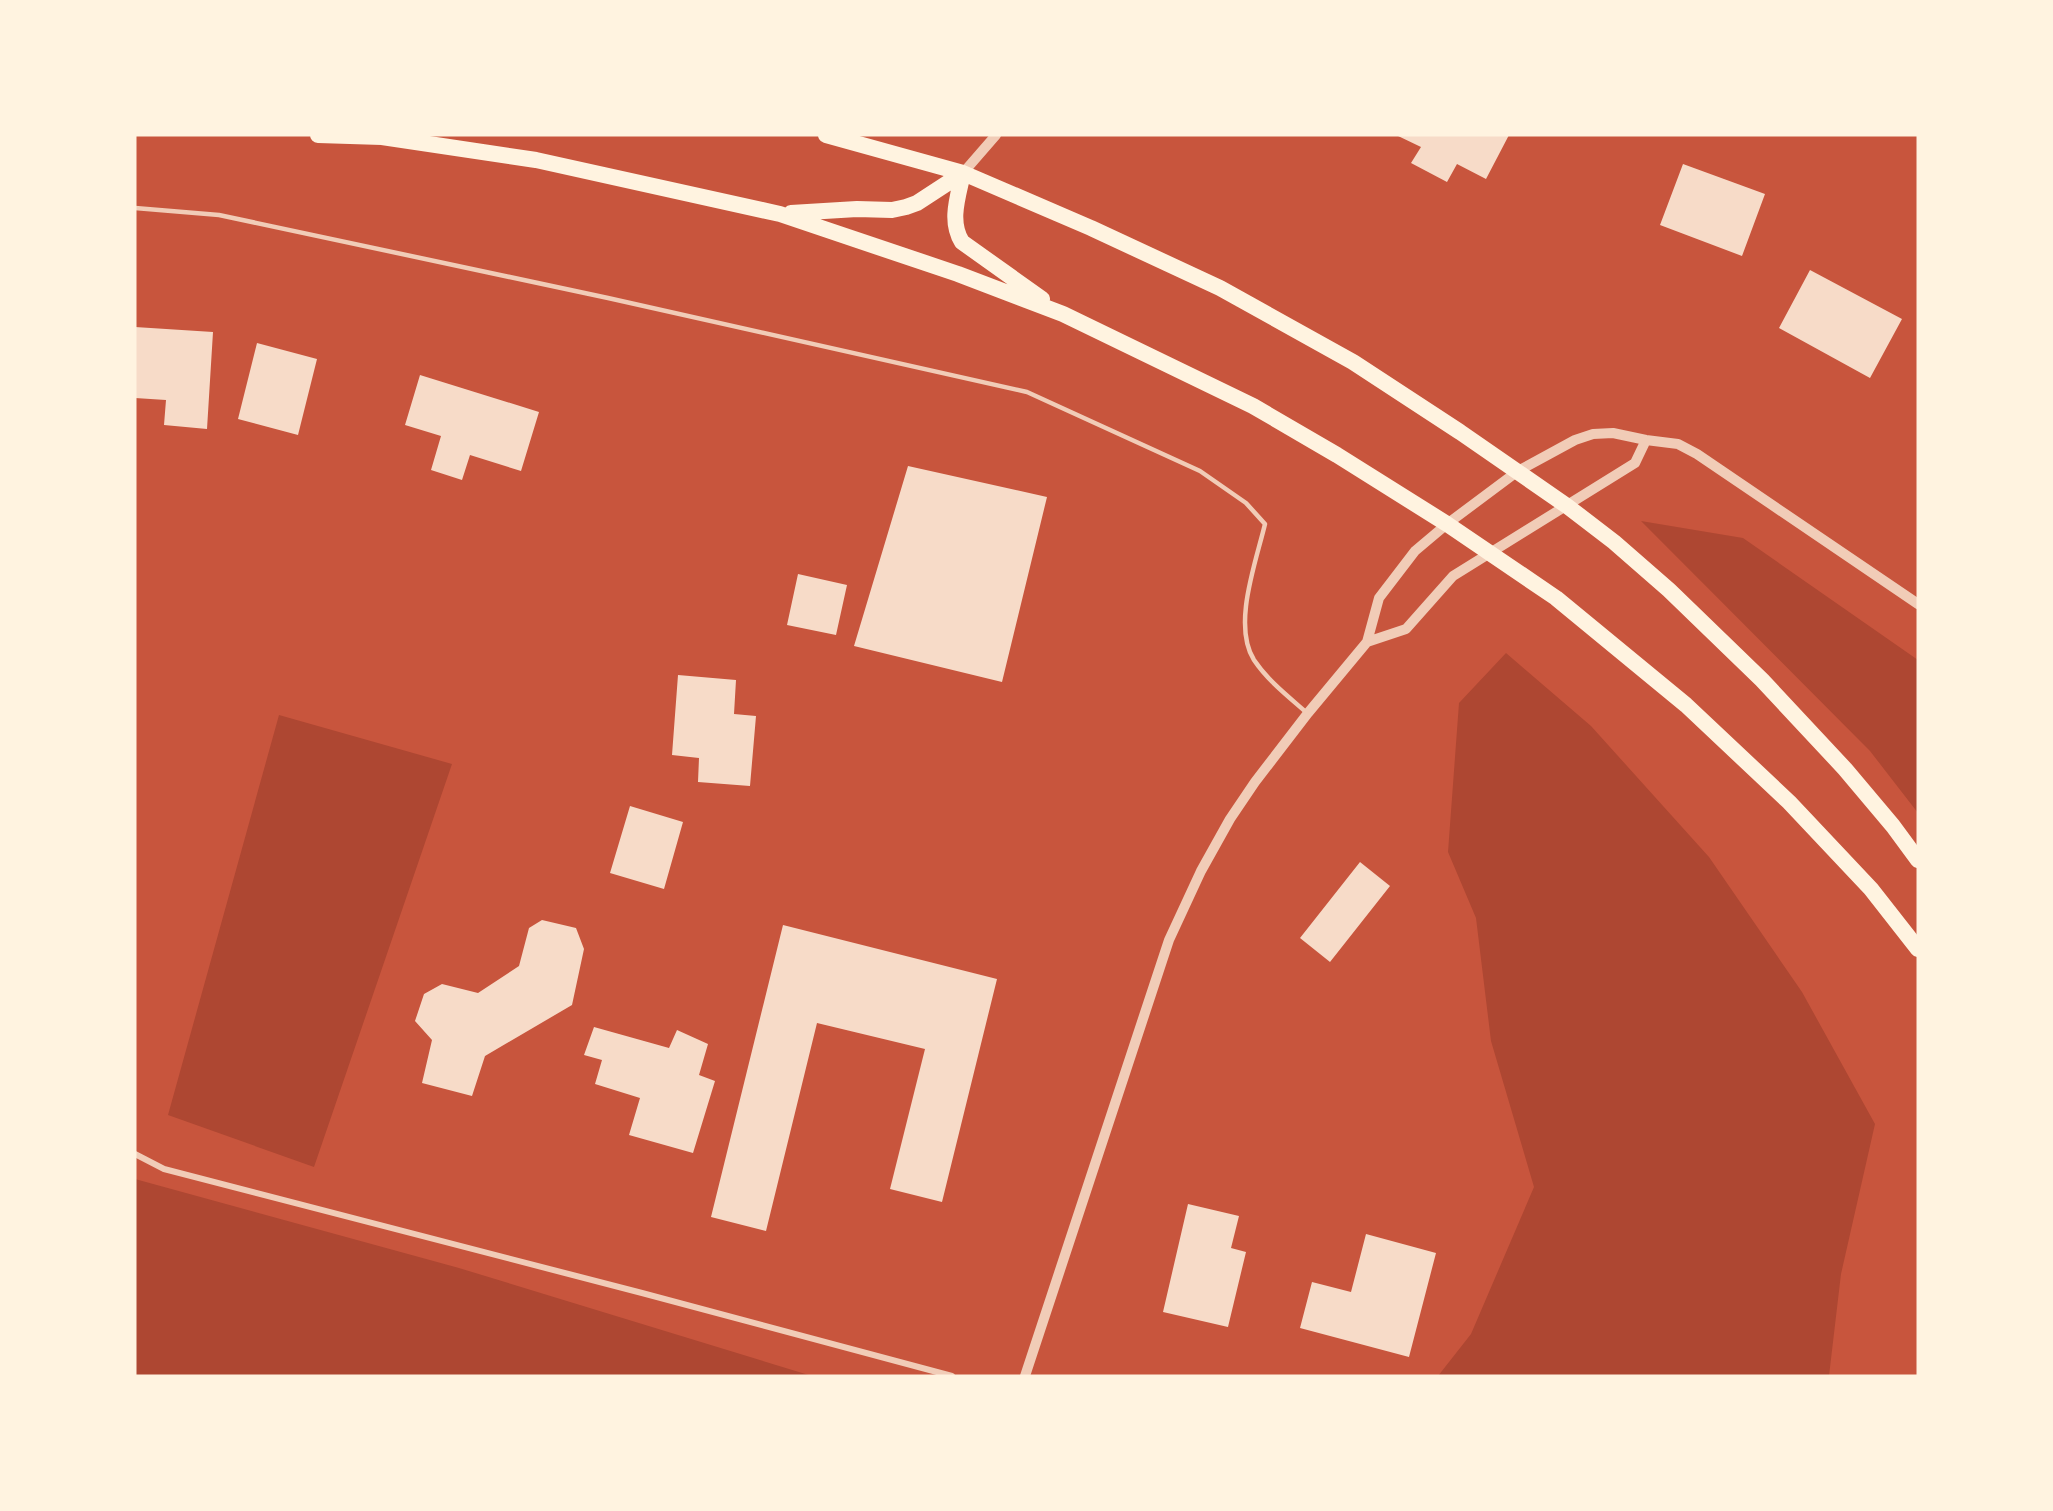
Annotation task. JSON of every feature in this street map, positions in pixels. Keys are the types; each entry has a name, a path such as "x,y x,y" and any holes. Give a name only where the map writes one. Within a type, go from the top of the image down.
{"highway":[{"path":"318,135 382,137 536,160 780,214 958,274 1063,314 1253,406 1447,524 1556,598 1686,705 1740,754 1864,880 1918,949"},
{"path":"826,135 963,173 1091,228 1230,294 1353,362 1518,471 1614,542 1669,590 1762,680 1845,769 1918,860"},
{"path":"780,214 857,209 892,210 916,203 963,173"},
{"path":"963,173 954,217 956,232 962,242 1063,314"}],"street":[{"path":"963,173 996,135"},
{"path":"1026,1376 1173,932 1201,871 1230,819 1256,782 1308,713 1367,642 1379,598 1415,551 1518,471 1559,448 1593,434 1612,433 1678,444 1697,454 1918,604"},
{"path":"1367,642 1406,628 1453,576 1635,463 1646,440"},
{"path":"135,1154 164,1169 952,1376"}],"lane":[{"path":"135,208 219,215 619,300 1027,392 1200,471 1246,503 1265,524 1247,599 1244,626 1247,646 1254,660 1268,678 1308,713"}],"shaded area":[{"path":"1641,521 1743,538 1918,660 1918,813 1870,751"},
{"path":"1506,653 1591,726 1709,857 1802,992 1875,1124 1841,1274 1829,1376 1438,1376 1471,1334 1534,1187 1491,1041 1476,918 1448,852 1459,703"},
{"path":"279,715 452,764 314,1167 168,1115"},
{"path":"135,1179 459,1268 812,1376 135,1376"}],"building":[{"path":"1396,135 1509,135 1486,179 1457,164 1447,182 1411,163 1421,147"},
{"path":"1683,164 1765,194 1742,256 1660,225"},
{"path":"1810,270 1902,319 1870,378 1779,328"},
{"path":"135,327 213,332 207,429 164,425 166,400 135,398"},
{"path":"257,343 317,359 298,435 238,419"},
{"path":"420,375 539,412 521,471 470,455 462,480 431,470 441,436 405,425"},
{"path":"908,466 1047,497 1002,682 854,646"},
{"path":"798,574 847,585 836,635 787,625"},
{"path":"678,675 736,680 734,714 756,716 750,786 698,782 699,758 672,755"},
{"path":"630,806 683,822 664,889 610,873"},
{"path":"1360,862 1390,886 1330,962 1300,938"},
{"path":"542,920 576,928 584,949 572,1005 485,1056 472,1096 422,1083 432,1040 415,1021 424,994 442,984 478,993 519,966 529,928"},
{"path":"783,925 997,979 942,1202 890,1189 925,1049 817,1023 766,1231 711,1217"},
{"path":"594,1027 669,1048 677,1030 708,1044 699,1075 715,1081 693,1153 629,1135 640,1098 595,1084 602,1060 584,1055"},
{"path":"1188,1204 1239,1216 1231,1248 1246,1252 1228,1327 1163,1312"},
{"path":"1366,1234 1436,1253 1409,1357 1300,1328 1312,1282 1351,1292"}]}
